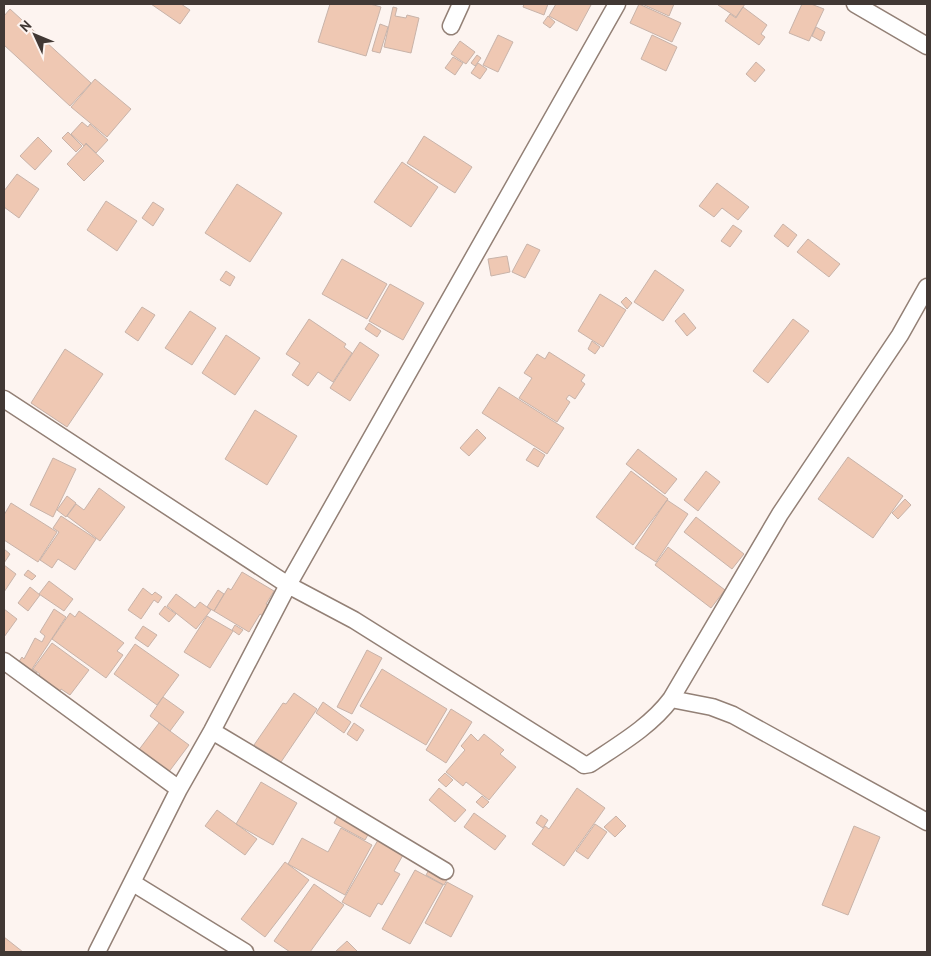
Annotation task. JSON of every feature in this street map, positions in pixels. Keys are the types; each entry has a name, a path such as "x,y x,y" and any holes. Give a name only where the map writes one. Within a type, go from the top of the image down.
{"street":[{"path":"451,26 461,4"},
{"path":"97,952 179,789 212,731 288,585 616,4"},
{"path":"855,4 927,46"},
{"path":"4,399 288,585 354,620 584,765 590,764 651,721 671,699 780,514 900,335 927,287"},
{"path":"4,661 179,789"},
{"path":"671,699 712,707 733,715 927,822"},
{"path":"212,731 445,871"},
{"path":"133,883 245,952"}],"building":[{"path":"151,4 181,4 190,10 180,24"},
{"path":"330,4 370,4 381,7 366,56 318,42"},
{"path":"524,4 548,4 544,15 523,7"},
{"path":"556,4 591,5 577,31 549,16"},
{"path":"639,4 681,23 672,42 630,23"},
{"path":"642,4 674,4 669,16"},
{"path":"719,4 745,4 736,17"},
{"path":"802,4 811,4 824,9 809,41 789,33"},
{"path":"393,7 397,8 395,16 406,18 407,15 419,18 411,53 384,47"},
{"path":"743,7 767,25 761,34 765,37 759,45 725,21 730,14 736,18"},
{"path":"10,9 91,83 70,106 4,45 4,16"},
{"path":"548,16 555,22 550,28 543,23"},
{"path":"380,24 388,27 380,53 372,51"},
{"path":"816,27 825,32 821,41 812,36"},
{"path":"498,35 513,42 498,72 483,65"},
{"path":"652,35 677,47 666,71 641,59"},
{"path":"460,41 475,52 466,64 451,54"},
{"path":"477,55 481,58 475,66 471,63"},
{"path":"453,57 463,63 455,75 445,68"},
{"path":"756,62 765,70 755,82 746,74"},
{"path":"478,63 487,69 480,79 471,73"},
{"path":"95,79 131,109 107,137 71,107"},
{"path":"82,122 88,127 90,124 108,140 96,153 86,143 84,146 71,134"},
{"path":"68,132 82,146 76,152 62,138"},
{"path":"424,136 472,167 455,193 407,163"},
{"path":"38,137 52,151 35,170 20,156"},
{"path":"86,144 104,161 84,181 67,164"},
{"path":"402,162 438,187 411,227 374,202"},
{"path":"17,174 39,189 19,218 4,207 4,191"},
{"path":"717,183 749,207 738,220 722,208 714,217 699,206"},
{"path":"237,184 282,213 250,262 205,233"},
{"path":"106,201 137,221 117,251 87,230"},
{"path":"153,202 164,209 153,226 142,218"},
{"path":"783,224 797,235 788,247 774,236"},
{"path":"733,225 742,231 730,247 721,241"},
{"path":"808,239 840,264 829,277 797,252"},
{"path":"527,244 540,250 525,278 512,272"},
{"path":"507,256 510,272 491,276 488,259"},
{"path":"342,259 387,284 367,319 322,294"},
{"path":"655,270 684,290 663,321 634,302"},
{"path":"226,271 235,277 230,286 220,280"},
{"path":"390,284 424,303 403,340 369,321"},
{"path":"600,294 626,310 603,347 578,331"},
{"path":"626,297 632,303 627,309 621,302"},
{"path":"142,307 155,315 138,341 125,332"},
{"path":"190,311 216,328 192,365 165,348"},
{"path":"684,313 696,328 687,336 675,321"},
{"path":"309,319 346,344 344,347 352,353 333,382 318,372 308,386 292,375 300,363 286,354"},
{"path":"793,319 809,331 768,383 753,371"},
{"path":"369,323 381,331 377,337 365,329"},
{"path":"226,335 260,358 235,395 202,373"},
{"path":"592,341 600,347 595,354 588,349"},
{"path":"360,342 379,355 350,401 330,388"},
{"path":"65,349 103,374 67,427 31,403"},
{"path":"549,352 585,375 581,381 585,384 575,399 569,395 566,399 570,402 557,422 519,398 532,378 524,373 537,354 545,359"},
{"path":"499,387 564,428 547,454 482,413"},
{"path":"255,410 297,436 267,485 225,459"},
{"path":"477,429 486,438 469,456 460,448"},
{"path":"534,448 545,455 538,467 526,460"},
{"path":"638,449 677,479 665,494 626,464"},
{"path":"848,457 903,496 873,538 818,499"},
{"path":"53,458 76,469 53,517 30,505"},
{"path":"631,471 668,499 633,545 596,517"},
{"path":"706,471 720,482 698,511 684,500"},
{"path":"99,488 125,507 100,541 67,516 76,504 84,510"},
{"path":"67,496 76,503 66,517 57,510"},
{"path":"905,499 911,505 898,519 892,513"},
{"path":"667,500 688,514 656,562 635,548"},
{"path":"11,503 57,532 38,562 4,540 4,515"},
{"path":"61,516 96,539 75,570 58,559 52,568 40,560 59,532 53,528"},
{"path":"696,517 744,554 732,569 684,532"},
{"path":"668,547 725,590 711,608 655,565"},
{"path":"4,549 10,554 4,563"},
{"path":"4,565 16,574 4,592"},
{"path":"28,570 36,576 32,580 24,575"},
{"path":"242,572 274,591 266,604 274,608 267,619 260,614 249,632 214,611 228,588 231,590"},
{"path":"49,581 73,599 64,611 39,594"},
{"path":"30,587 40,595 28,611 18,603"},
{"path":"143,588 152,595 155,592 162,597 158,603 154,600 141,619 128,610"},
{"path":"218,590 224,594 214,611 207,607"},
{"path":"176,594 195,608 200,602 211,610 196,629 167,606"},
{"path":"165,606 176,614 169,622 159,614"},
{"path":"4,609 17,619 4,637"},
{"path":"54,609 66,617 32,669 37,673 32,680 12,672 22,657 24,659 35,638 42,642 45,636 40,632"},
{"path":"79,611 124,643 117,651 123,655 106,678 52,639 70,613 75,617"},
{"path":"207,616 233,631 210,668 184,652"},
{"path":"235,625 243,630 239,635 232,630"},
{"path":"143,626 157,635 148,647 135,638"},
{"path":"52,643 89,670 70,695 61,689 57,695 36,680 40,674 33,669"},
{"path":"135,644 179,675 157,705 114,674"},
{"path":"367,650 382,658 352,714 337,707"},
{"path":"382,669 447,709 426,745 360,706"},
{"path":"294,693 317,709 281,762 254,745 283,703 286,704"},
{"path":"163,697 184,712 170,731 150,716"},
{"path":"323,702 351,722 344,733 316,713"},
{"path":"451,709 472,722 446,763 426,750"},
{"path":"159,723 189,745 165,777 135,755"},
{"path":"354,723 364,730 357,741 347,734"},
{"path":"471,734 478,741 484,734 504,750 500,754 516,767 489,800 466,782 463,786 446,772 465,750 461,746"},
{"path":"445,773 453,780 446,787 438,780"},
{"path":"261,782 297,803 273,845 236,824"},
{"path":"439,788 466,810 455,822 429,800"},
{"path":"577,788 605,808 564,866 532,844 545,826 549,829"},
{"path":"482,796 489,802 483,808 476,802"},
{"path":"342,808 374,824 365,840 334,823"},
{"path":"217,810 257,839 245,855 205,826"},
{"path":"474,813 506,836 495,850 464,827"},
{"path":"541,815 548,820 543,828 536,823"},
{"path":"616,816 626,826 615,837 604,827"},
{"path":"595,824 607,832 588,859 576,851"},
{"path":"854,826 880,837 848,915 822,905"},
{"path":"341,828 372,845 345,895 288,864 302,838 328,852"},
{"path":"378,840 403,855 394,871 400,874 382,905 378,903 370,917 342,902"},
{"path":"285,862 309,880 265,937 241,919"},
{"path":"430,868 448,878 444,885 426,875"},
{"path":"415,870 443,885 410,944 382,929"},
{"path":"447,882 473,896 451,937 425,923"},
{"path":"314,884 344,905 310,952 290,952 274,941"},
{"path":"4,937 23,952 4,952"},
{"path":"347,941 358,952 336,951"}]}
